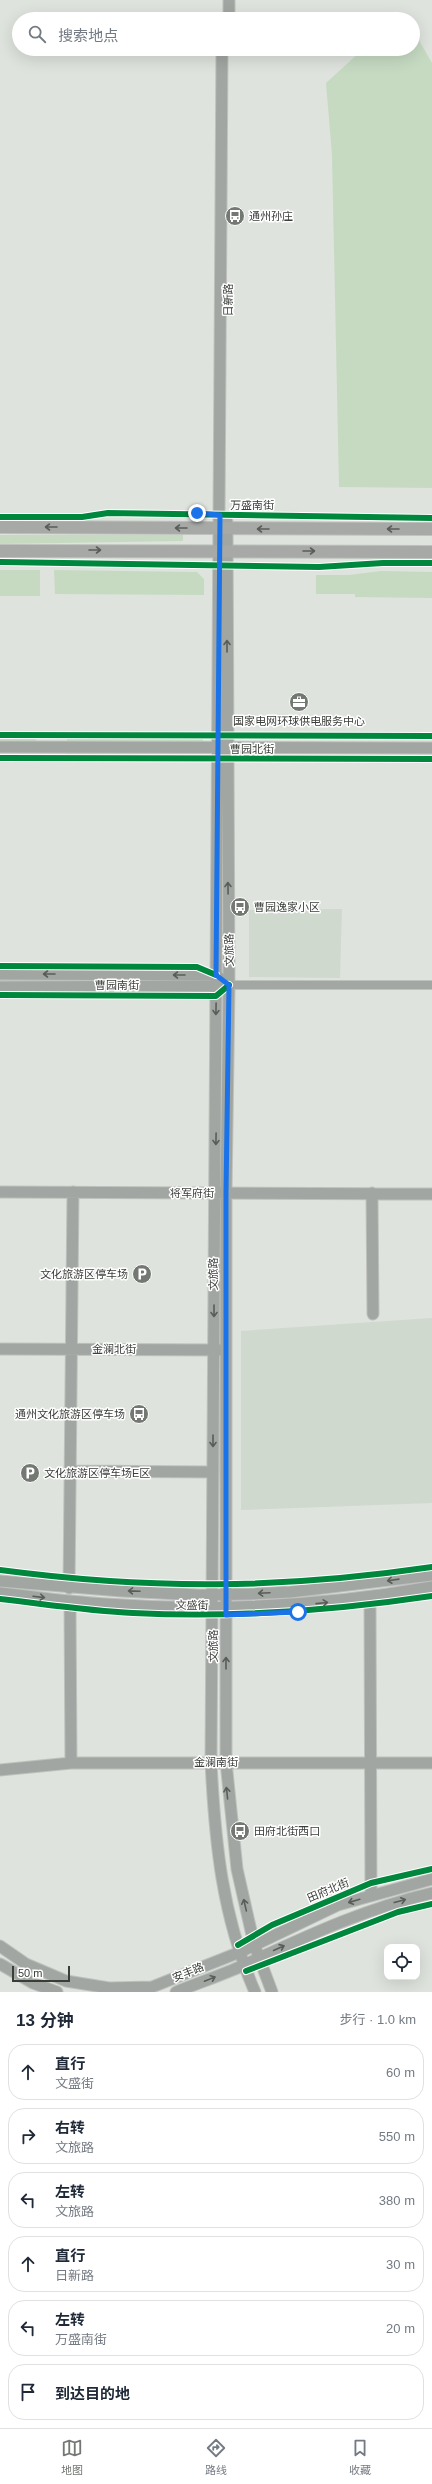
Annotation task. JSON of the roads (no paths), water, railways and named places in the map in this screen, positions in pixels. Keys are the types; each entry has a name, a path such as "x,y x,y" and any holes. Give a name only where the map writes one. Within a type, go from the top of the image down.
{"main road":[{"path":"222,0 222,12"},
{"path":"229,0 229,12"},
{"name":"日新路","path":"222,56 224,529"},
{"name":"日新路","path":"223,550 229,56"},
{"path":"0,527 432,530"},
{"path":"0,550 432,552"},
{"name":"文旅路","path":"223,550 223,749 229,985 221,1193 213,1214 214,1350 211,1762 215,1832 220,1872 240,1952 255,1992"},
{"name":"曹园北街","path":"0,747 223,749 432,748"},
{"name":"文旅路","path":"223,749 216,987 221,1193 227,1350 226,1762 237,1869 254,1944 272,1992"},
{"name":"曹园南街","path":"0,974 216,975"},
{"path":"216,975 229,985"},
{"name":"曹园南街","path":"0,987 216,987 229,985"},
{"name":"将军府街","path":"0,1192 432,1194"},
{"path":"69,1588 73,1192"},
{"path":"372,1193 373,1314"},
{"name":"金澜北街","path":"0,1349 227,1350"},
{"path":"70,1471 213,1472"},
{"name":"文盛街","path":"0,1581 69,1588 226,1594 290,1592 432,1575"},
{"name":"文盛街","path":"0,1593 70,1602 226,1608 292,1606 370,1598 432,1587"},
{"path":"370,1598 371,1896"},
{"path":"70,1602 72,1763"},
{"name":"金澜南街","path":"0,1770 72,1763 432,1763"},
{"name":"田府北街","path":"240,1952 254,1944 338,1906 432,1879"},
{"path":"244,1965 259,1957 366,1912 432,1893"},
{"name":"安丰路","path":"0,1946 26,1964 59,1978 95,1987 124,1989 152,1986 240,1952"},
{"path":"0,1964 33,1983 57,1992"},
{"name":"安丰路","path":"176,1992 244,1965"}],"street":[{"name":"曹园南街","path":"229,985 432,985"}],"place":[{"name":"通州孙庄","path":"235,216"},
{"name":"国家电网环球供电服务中心","path":"299,702"},
{"name":"曹园逸家小区","path":"240,907"},
{"name":"文化旅游区停车场","path":"142,1274"},
{"name":"通州文化旅游区停车场","path":"139,1414"},
{"name":"文化旅游区停车场E区","path":"30,1473"},
{"name":"田府北街西口","path":"240,1831"}]}
